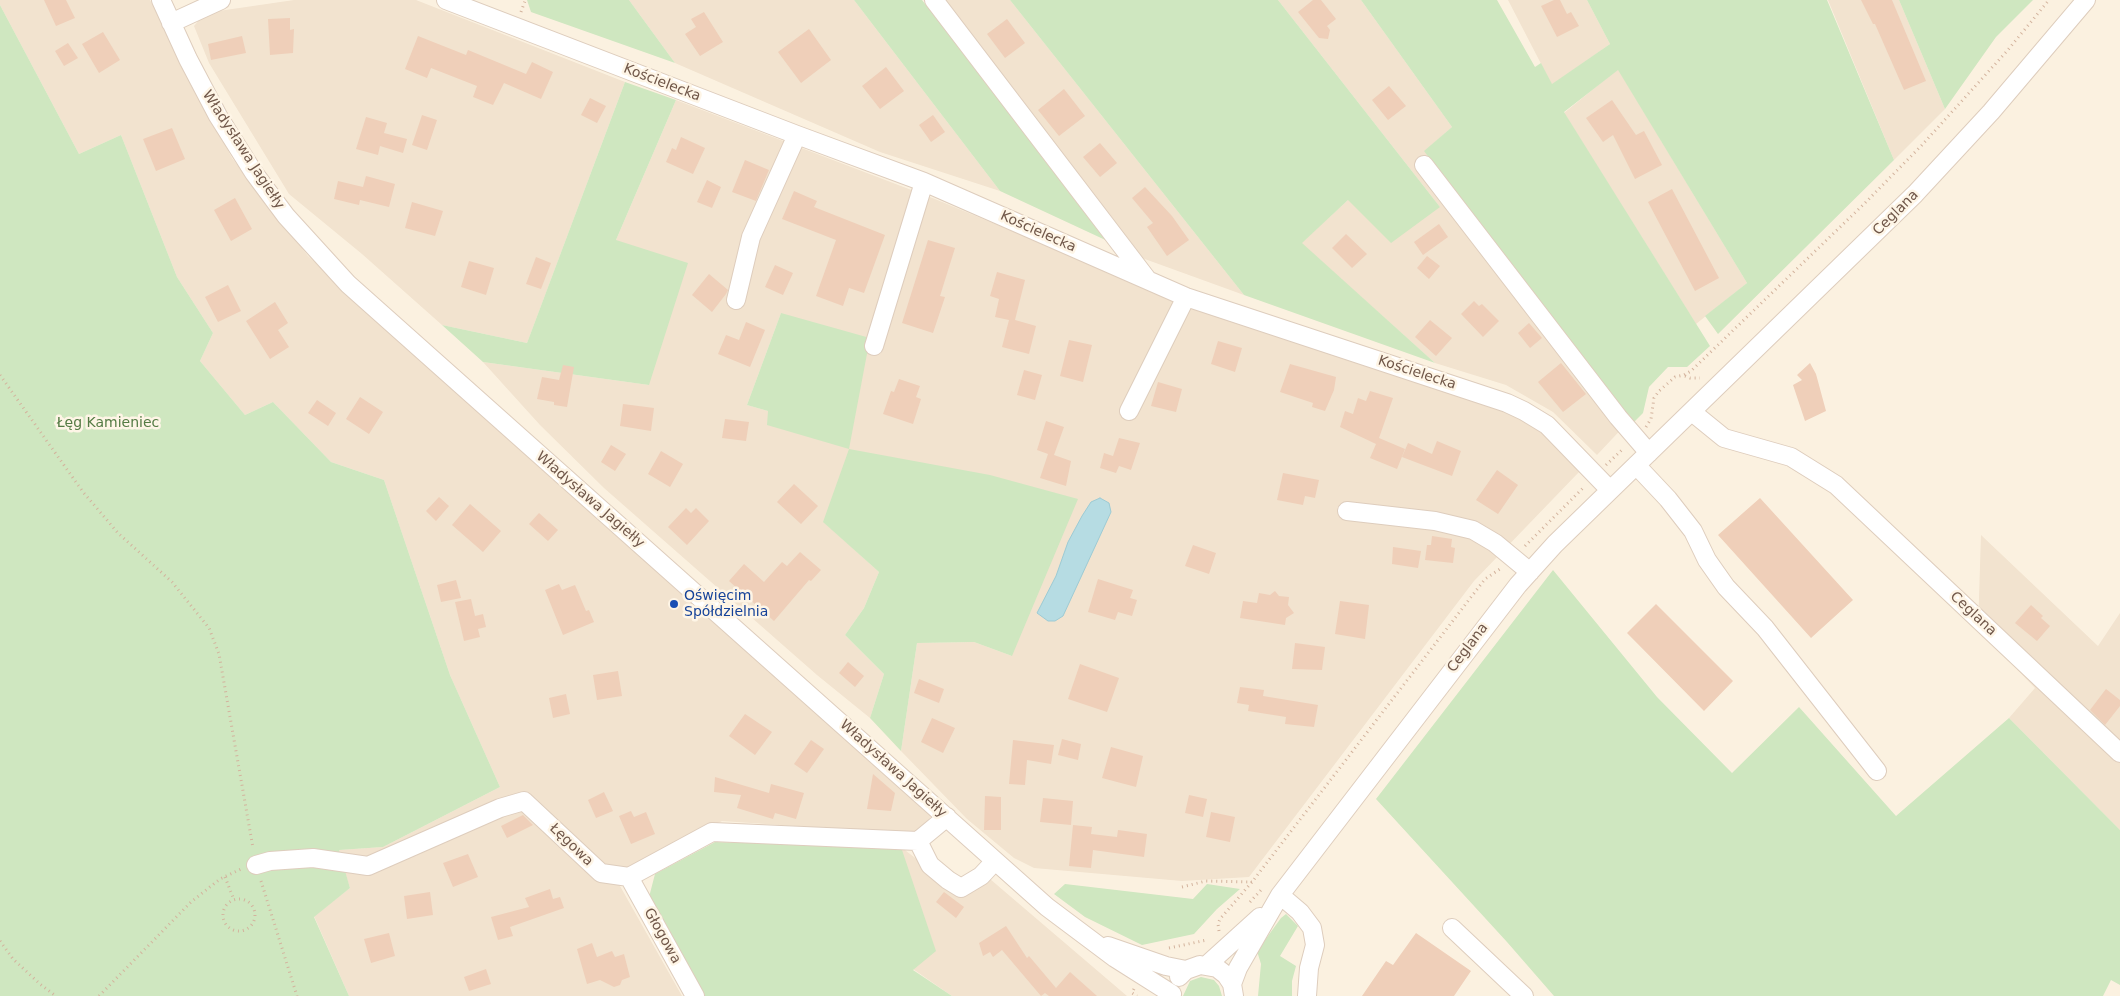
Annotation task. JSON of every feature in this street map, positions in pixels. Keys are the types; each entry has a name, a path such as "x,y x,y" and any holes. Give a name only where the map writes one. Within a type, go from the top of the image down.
{"street":[{"name":"Władysława Jagiełły","path":"161,0 202,87 240,151 286,216 329,266 541,458 1052,911 1115,958 1172,995"},
{"path":"171,23 221,0"},
{"name":"Kościelecka","path":"446,0 924,182 1186,297 1507,403 1537,418 1546,425 1610,490"},
{"path":"934,0 1149,281"},
{"name":"Ceglana","path":"1233,990 1238,968 1276,901 1484,627 1530,572 1610,490 1934,174 2003,98 2086,0"},
{"path":"736,300 751,237 797,135"},
{"path":"1424,165 1649,453"},
{"path":"874,346 924,182"},
{"path":"1129,411 1186,297"},
{"name":"Ceglana","path":"1692,412 1724,438 1791,457 1836,485 2120,753"},
{"path":"1636,466 1668,499 1693,532 1707,560 1726,587 1765,628 1877,771"},
{"path":"1348,511 1435,521 1473,530 1495,542 1530,572"},
{"name":"Łęgowa","path":"256,865 313,858 368,866 500,808 524,801 601,873 629,877"},
{"path":"629,877 712,832 918,841 947,818"},
{"path":"918,841 930,865 961,888 981,876 995,861"},
{"name":"Głogowa","path":"629,877 695,996"},
{"path":"1276,901 1300,912 1312,928 1315,945 1309,968 1307,996"},
{"name":"Ceglana","path":"1207,965 1276,901"},
{"path":"1452,928 1524,996"},
{"name":"Władysława Jagiełły","path":"1090,940 1166,966 1186,970"},
{"path":"1172,995 1174,985 1186,970 1192,967 1207,965 1217,968 1226,975 1233,990"}],"path":[{"path":"1163,950 1200,943 1213,938 1220,932 1218,924 1220,919 1252,882 1485,579 1514,559 1650,422 1656,395 1671,380 1684,375 1726,338 1920,147 2007,51 2049,0"},
{"path":"0,375 83,492 118,533 172,582 209,628 219,654 256,865 297,996"},
{"path":"1684,375 1690,378 1703,376"},
{"path":"99,996 191,902 225,877 256,865"},
{"path":"225,877 234,900"},
{"path":"1182,888 1206,880 1252,882"},
{"path":"234,900 245,900 255,912 253,922 246,930 240,931 230,928 224,920 224,911 234,900"},
{"path":"0,941 13,959 56,996"}],"shaded area":[{"path":"0,0 150,0 232,158 308,256 932,816 914,834 722,821 650,857 620,886 682,996 349,996 314,916 350,888 338,850 383,847 500,787 450,675 384,480 331,462 273,402 245,415 200,361 213,333 177,277 121,135 79,154 0,5"},
{"path":"294,0 416,0 625,82 527,343 442,325 362,254 289,194 209,63 194,26 205,13"},
{"path":"629,0 854,0 1000,191 880,152 675,63"},
{"path":"937,0 1010,0 1244,295 1142,258"},
{"path":"1278,0 1361,0 1452,127 1425,151 1628,422 1597,455 1553,412 1506,385 1435,363 1301,243 1348,200 1440,207"},
{"path":"1508,0 1587,0 1610,44 1552,85"},
{"path":"1828,0 1899,0 1945,109 1894,160"},
{"path":"1618,69 1747,283 1696,324 1564,113"},
{"path":"676,100 935,199 1206,312 1507,411 1549,436 1579,472 1474,581 1249,877 1182,881 1034,868 1014,858 967,819 901,751 917,643 974,642 1012,656 823,521 879,572 864,608 845,635 884,674 870,718 817,675 604,488 540,425 483,362 649,385 616,240","holes":["781,313 768,411 747,405"]},
{"path":"1981,535 2098,646 2120,613 2120,830 2009,718 2035,688 1978,629"},
{"path":"901,847 963,895 990,879 1127,996 952,996 913,969"}],"green space":[{"path":"527,0 629,0 675,63 531,12"},
{"path":"854,0 922,0 1114,244 1000,191"},
{"path":"1010,0 1278,0 1440,207 1391,243 1348,200 1302,243 1435,363 1244,295"},
{"path":"1361,0 1497,0 1535,67 1541,63 1552,84 1610,44 1587,0 1827,0 1894,160 1718,334 1705,316 1747,283 1618,70 1564,112 1710,346 1687,367 1668,367 1649,387 1643,413 1631,425 1424,151 1452,127"},
{"path":"1899,0 2033,0 1996,37 1945,109"},
{"name":"Łęg Kamieniec","path":"0,5 79,154 121,135 177,277 213,333 200,361 245,415 273,402 331,462 384,480 450,675 500,787 383,847 339,850 350,888 314,917 349,996 0,996"},
{"path":"625,82 676,100 616,240 688,263 649,385 483,362 442,325 527,343"},
{"path":"781,313 870,338 849,449 767,425 768,411 747,405"},
{"path":"849,449 990,475 1078,499 1012,656 974,642 917,643 901,751 870,718 884,674 845,635 864,608 879,572 823,522"},
{"path":"1553,570 1657,697 1732,773 1799,707 1896,816 2009,718 2120,830 2120,985 2111,980 2103,996 1554,996 1376,799"},
{"path":"715,842 901,847 936,951 913,970 952,996 704,996 648,901 655,874"},
{"path":"1065,884 1193,899 1207,884 1240,889 1217,909 1194,934 1142,945 1085,917 1054,894"},
{"path":"1286,914 1298,926 1280,956 1296,966 1292,981 1292,996 1258,996 1261,964 1257,951"},
{"path":"1201,977 1214,980 1219,986 1222,996 1183,996 1190,981"}],"water":[{"path":"1100,498 1109,503 1111,512 1063,616 1055,621 1048,621 1037,613 1056,576 1068,542 1082,516 1091,502"}],"building":[{"path":"44,0 66,0 75,18 56,26"},
{"path":"1313,0 1321,0 1336,19 1327,26 1330,30 1328,39 1319,38 1298,12"},
{"path":"1554,0 1560,0 1567,14 1571,12 1579,26 1557,37 1541,6"},
{"path":"1861,0 1892,0 1926,81 1904,90 1875,24 1873,24"},
{"path":"704,12 723,42 700,56 685,34 696,27 691,19"},
{"path":"290,18 290,30 294,29 293,53 270,55 268,19"},
{"path":"1007,19 1025,43 1005,58 987,34"},
{"path":"809,29 831,60 801,83 778,52"},
{"path":"103,32 120,60 99,73 82,44"},
{"path":"242,36 246,53 211,60 208,44"},
{"path":"418,36 466,55 468,50 526,74 532,62 553,72 541,99 504,83 493,105 473,97 477,86 431,68 427,78 405,69"},
{"path":"68,43 78,58 64,66 55,51"},
{"path":"886,67 904,91 880,109 862,86"},
{"path":"1389,86 1406,106 1388,120 1372,100"},
{"path":"1064,89 1085,116 1059,136 1038,110"},
{"path":"590,98 606,106 597,123 581,115"},
{"path":"1612,100 1636,135 1644,131 1662,165 1635,179 1613,135 1603,142 1586,118"},
{"path":"422,115 437,120 427,150 412,145"},
{"path":"933,115 945,132 931,142 919,125"},
{"path":"366,117 387,123 384,133 407,139 403,153 380,146 378,155 356,149"},
{"path":"172,128 185,159 156,171 143,139"},
{"path":"681,137 705,148 693,174 666,162 672,148 676,150"},
{"path":"1100,143 1117,163 1100,177 1083,157"},
{"path":"745,160 769,170 756,201 732,192"},
{"path":"366,176 395,184 389,207 360,200 359,205 334,199 338,181 363,187"},
{"path":"707,180 721,187 712,208 697,202"},
{"path":"1145,187 1172,216 1189,240 1167,256 1147,227 1153,223 1132,198"},
{"path":"1672,189 1719,278 1695,291 1648,202"},
{"path":"794,191 817,201 814,207 885,235 864,293 849,288 843,306 816,296 836,240 782,219"},
{"path":"235,198 252,229 231,241 214,210"},
{"path":"412,202 443,211 435,236 405,228"},
{"path":"1439,224 1448,237 1423,255 1414,242"},
{"path":"1346,234 1367,254 1352,268 1332,248"},
{"path":"928,240 955,248 940,296 945,297 933,333 902,323"},
{"path":"1427,256 1440,266 1429,279 1417,268"},
{"path":"536,257 551,263 541,289 526,284"},
{"path":"469,261 494,268 486,295 461,287"},
{"path":"775,265 793,273 783,295 765,287"},
{"path":"997,272 1025,280 1015,320 1036,326 1029,354 1002,347 1009,320 995,317 999,299 990,296"},
{"path":"709,274 728,290 712,312 692,295"},
{"path":"228,285 241,311 218,322 205,297"},
{"path":"1474,301 1479,306 1482,304 1499,321 1483,337 1461,314"},
{"path":"275,302 288,323 278,330 289,347 270,359 246,321"},
{"path":"1430,320 1452,338 1436,356 1415,337"},
{"path":"746,322 765,330 750,367 718,354 726,335 739,340"},
{"path":"1529,323 1542,338 1530,348 1518,333"},
{"path":"1069,340 1092,345 1083,382 1060,376"},
{"path":"1218,341 1242,348 1235,372 1211,364"},
{"path":"1561,363 1586,394 1563,412 1538,382"},
{"path":"1810,363 1816,374 1826,411 1805,421 1793,385 1802,380 1797,375"},
{"path":"1290,364 1336,377 1334,390 1325,411 1312,407 1313,403 1280,392"},
{"path":"563,365 574,367 567,407 537,399 542,377 559,380"},
{"path":"1024,370 1042,375 1035,400 1017,395"},
{"path":"899,379 920,386 916,397 921,399 913,424 883,414 891,391 894,392"},
{"path":"1158,382 1182,389 1176,412 1151,406"},
{"path":"1370,391 1393,398 1379,438 1405,449 1397,469 1370,458 1376,444 1340,427 1345,411 1353,414 1358,398 1366,401"},
{"path":"360,397 383,412 369,434 346,419"},
{"path":"317,400 336,413 328,426 308,413"},
{"path":"623,404 654,408 651,431 620,426"},
{"path":"725,419 749,422 746,441 722,438"},
{"path":"1046,421 1064,427 1054,455 1071,461 1066,486 1040,478 1048,454 1037,450"},
{"path":"1119,438 1140,443 1131,470 1119,466 1116,473 1100,468 1104,453 1113,456"},
{"path":"1437,441 1461,451 1452,476 1402,457 1408,443 1432,454"},
{"path":"611,445 626,454 615,471 601,462"},
{"path":"661,451 683,464 670,487 648,474"},
{"path":"1497,470 1518,485 1498,514 1476,500"},
{"path":"1283,473 1319,480 1315,498 1305,496 1303,505 1277,500"},
{"path":"794,484 818,506 801,524 777,502"},
{"path":"439,497 449,506 436,521 426,511"},
{"path":"1760,498 1853,600 1811,638 1718,535"},
{"path":"470,504 501,531 483,552 452,525"},
{"path":"686,508 691,513 696,508 709,521 687,545 668,527"},
{"path":"539,513 558,530 548,541 529,524"},
{"path":"1432,536 1452,539 1451,547 1455,548 1453,563 1425,560 1427,545 1431,545"},
{"path":"1193,545 1216,553 1209,574 1185,566"},
{"path":"1393,547 1421,551 1418,568 1392,564"},
{"path":"800,552 821,570 811,581 809,580 774,621 729,581 744,564 764,582 782,562 787,566"},
{"path":"1098,579 1133,590 1130,598 1137,600 1132,616 1118,612 1115,620 1088,612"},
{"path":"456,580 461,598 441,602 437,585"},
{"path":"559,584 562,590 575,585 586,611 589,610 594,622 563,635 545,590"},
{"path":"1275,591 1279,596 1289,597 1288,605 1294,613 1286,618 1285,625 1240,618 1243,601 1257,603 1259,593 1270,595"},
{"path":"471,599 475,616 483,614 486,627 478,629 480,637 464,641 455,602"},
{"path":"1340,601 1369,605 1365,639 1335,634"},
{"path":"1656,604 1733,681 1704,711 1627,633"},
{"path":"2031,605 2043,616 2041,618 2050,626 2037,641 2015,623"},
{"path":"1295,643 1325,647 1322,670 1292,669"},
{"path":"848,662 864,676 855,687 839,673"},
{"path":"1080,664 1119,678 1107,712 1068,699"},
{"path":"618,671 622,696 597,700 593,675"},
{"path":"919,679 944,689 939,703 914,693"},
{"path":"1240,687 1264,690 1263,696 1318,705 1314,727 1285,724 1286,717 1248,711 1249,705 1237,703"},
{"path":"2106,689 2120,700 2120,706 2105,725 2090,710"},
{"path":"566,694 570,714 553,718 549,698"},
{"path":"745,714 772,732 755,755 729,736"},
{"path":"932,718 955,728 943,753 921,742"},
{"path":"1062,739 1081,744 1078,760 1058,755"},
{"path":"811,740 824,749 807,773 794,764"},
{"path":"1013,740 1054,745 1051,764 1027,760 1025,785 1009,784"},
{"path":"1111,747 1143,756 1136,787 1102,778"},
{"path":"873,774 895,793 891,811 867,809"},
{"path":"715,777 769,793 771,784 804,793 796,819 775,813 773,819 737,808 741,795 714,792"},
{"path":"604,792 613,811 596,818 588,800"},
{"path":"1189,795 1207,799 1203,817 1185,813"},
{"path":"985,796 1001,797 1001,830 984,830"},
{"path":"1043,798 1073,801 1071,825 1040,822"},
{"path":"631,811 634,817 646,812 655,834 631,844 619,816"},
{"path":"1211,812 1235,817 1230,842 1206,837"},
{"path":"523,815 533,825 507,838 501,826"},
{"path":"1073,825 1092,827 1091,834 1117,837 1118,830 1147,834 1144,857 1093,850 1091,868 1069,866"},
{"path":"468,854 478,877 453,887 443,863"},
{"path":"550,889 553,899 560,897 564,908 510,927 513,936 498,940 491,917 529,907 525,898"},
{"path":"430,892 433,915 407,919 404,896"},
{"path":"944,892 964,907 956,918 936,902"},
{"path":"1006,926 1027,958 1029,956 1056,988 1070,972 1097,996 1049,996 1045,993 1041,996 1002,950 993,957 990,952 983,956 979,943"},
{"path":"389,933 395,956 371,963 364,939"},
{"path":"1416,933 1471,971 1454,996 1362,996 1386,961 1393,965"},
{"path":"592,943 597,957 612,951 615,957 624,954 630,977 622,980 620,985 614,987 600,980 587,984 577,949"},
{"path":"486,969 491,984 469,991 464,977"}],"place":[{"name":"Oświęcim Spółdzielnia","path":"674,604"}]}
